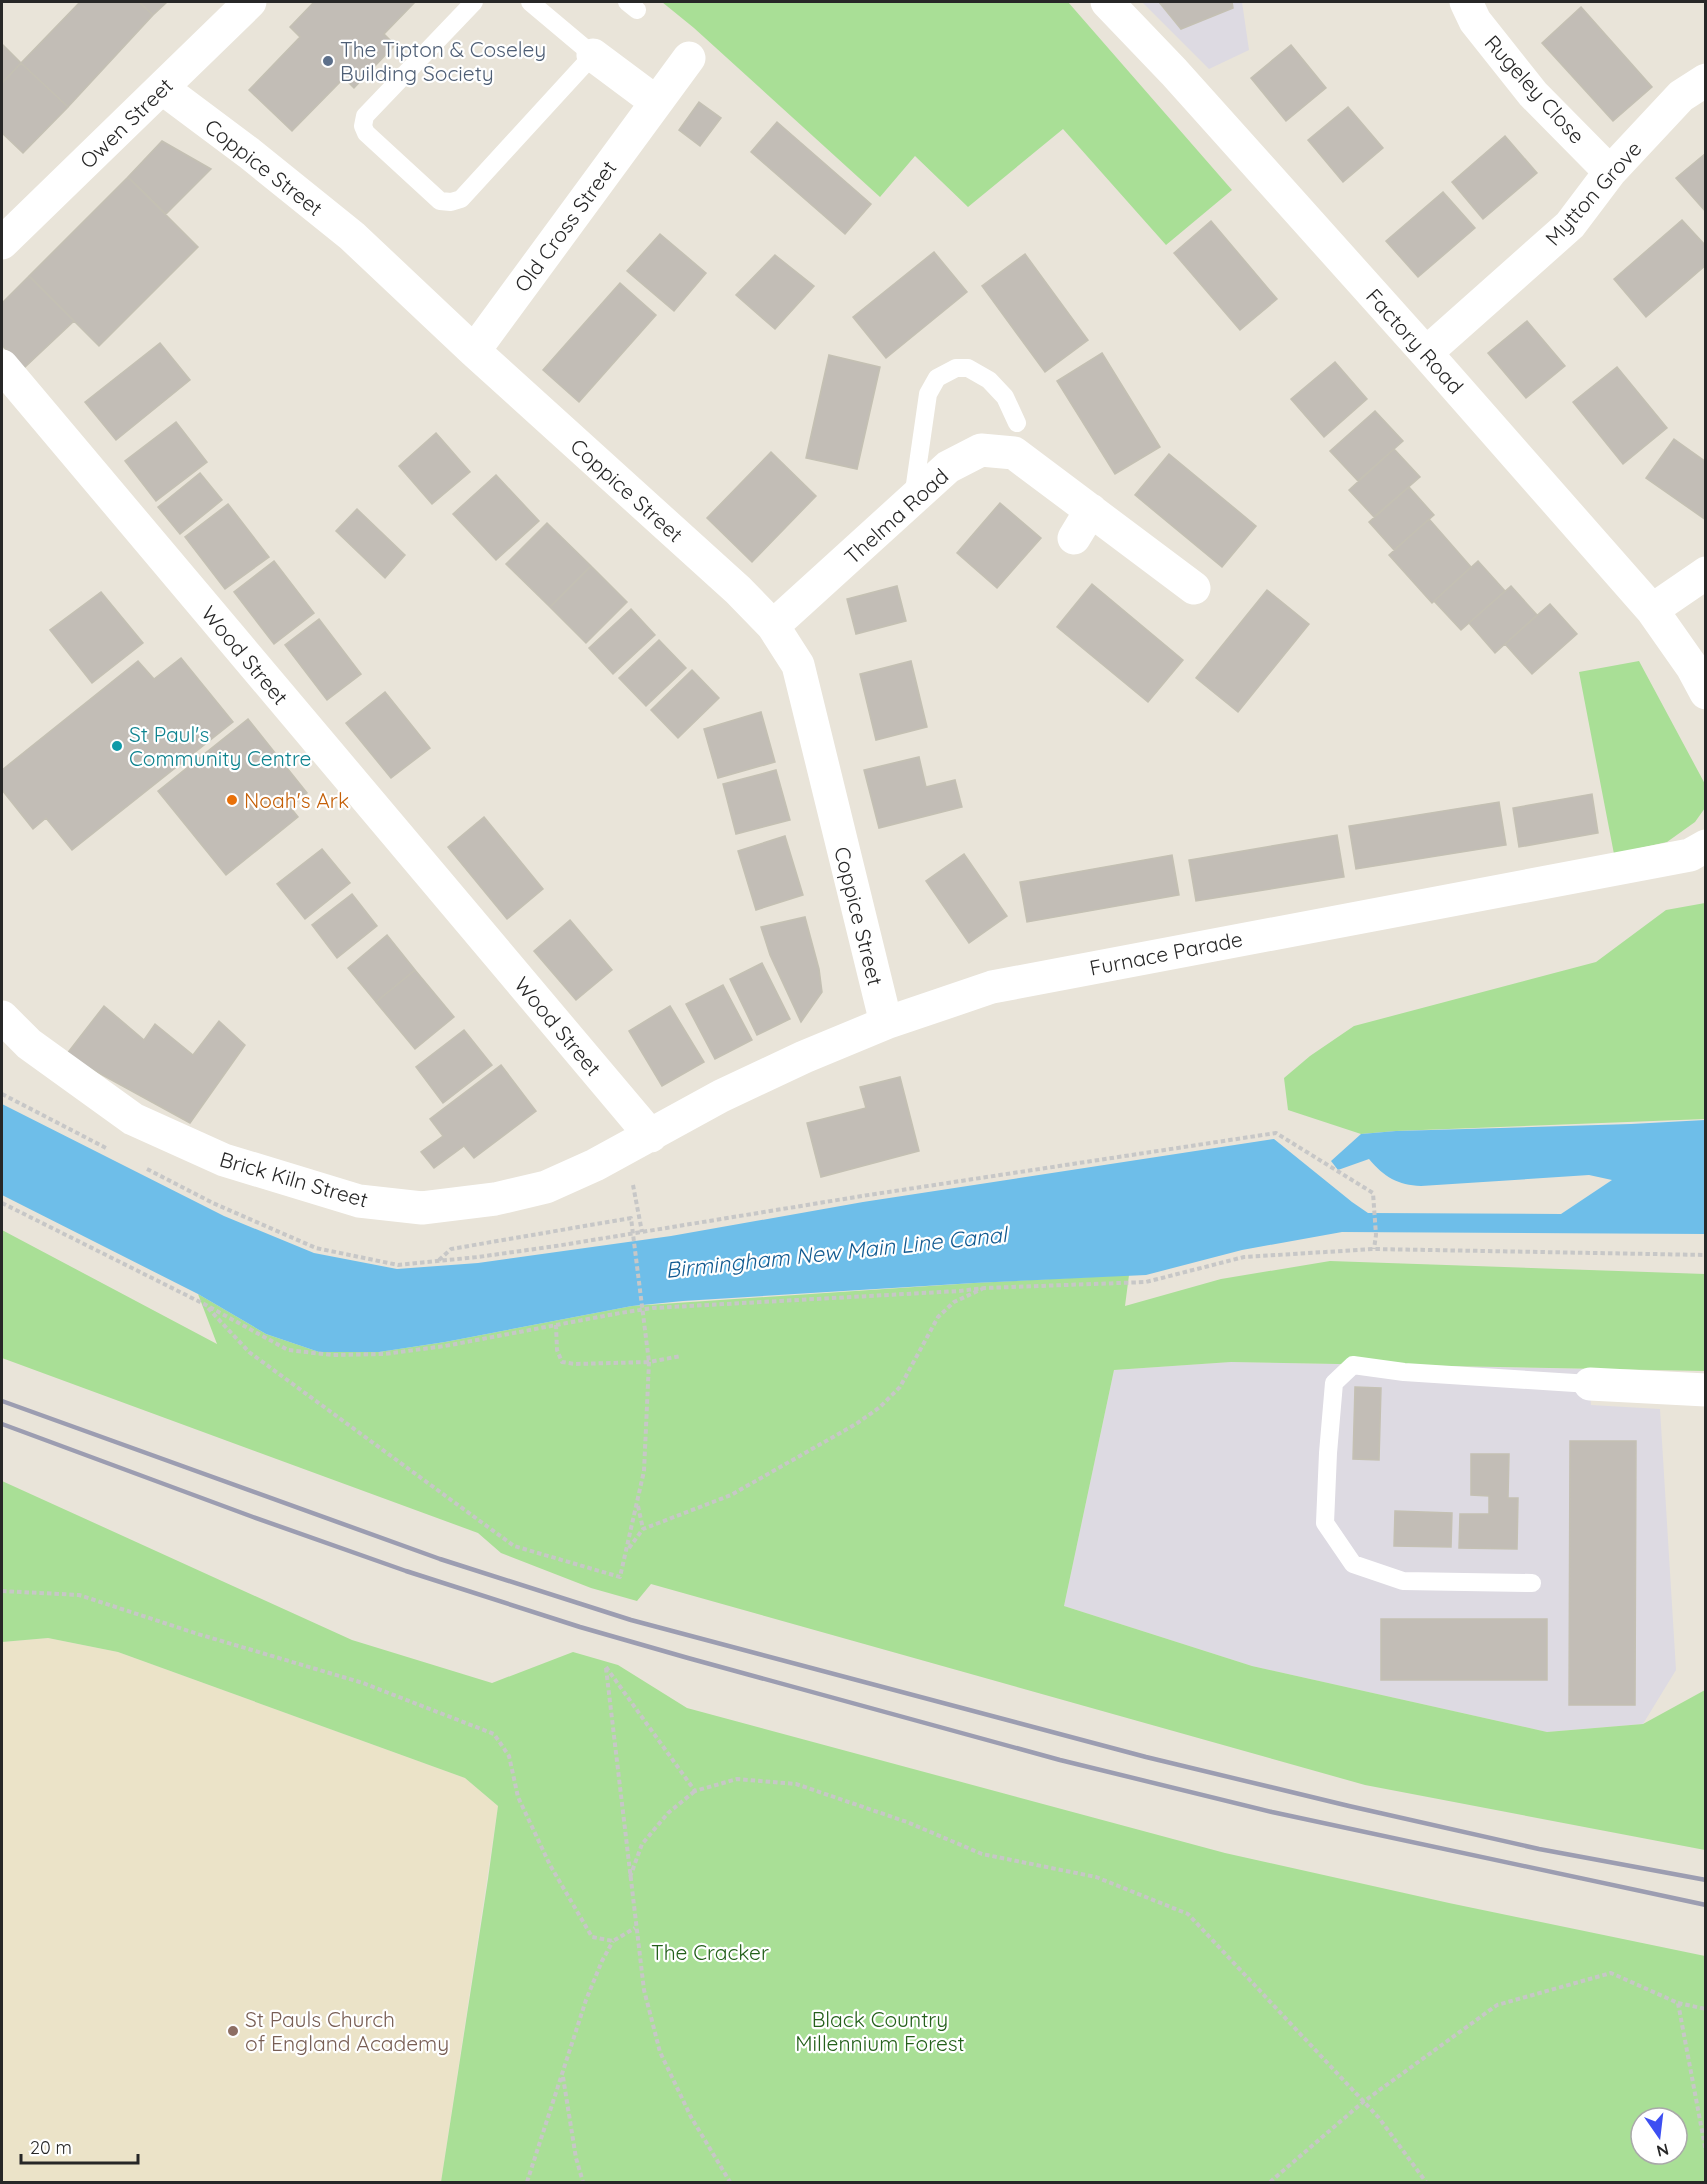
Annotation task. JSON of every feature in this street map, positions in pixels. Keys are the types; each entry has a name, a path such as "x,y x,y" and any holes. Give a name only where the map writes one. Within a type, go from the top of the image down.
{"street":[{"name":"Owen Street","path":"2,243 250,2"},
{"name":"Factory Road","path":"1107,2 1182,81 1426,353 1652,610 1692,668 1706,693"},
{"name":"Rugeley Close","path":"1478,8 1533,94 1610,172"},
{"name":"Old Cross Street","path":"474,351 689,58"},
{"path":"602,61 656,102"},
{"name":"Mytton Grove","path":"1426,353 1570,225 1610,172 1681,96 1706,80"},
{"name":"Coppice Street","path":"162,88 249,153 352,236 474,351 729,582 773,626 798,665 886,1023"},
{"name":"Wood Street","path":"2,366 639,1142"},
{"name":"Thelma Road","path":"773,626 948,467 981,450 1014,453 1194,588"},
{"path":"1074,538 1091,510"},
{"path":"1652,610 1706,573"},
{"name":"Furnace Parade","path":"639,1142 721,1096 804,1057 886,1023 992,987 1690,855 1706,846"},
{"name":"Brick Kiln Street","path":"2,1017 29,1044 133,1119 224,1160 359,1201 423,1208 495,1199 546,1187 639,1142"},
{"path":"1590,1384 1706,1390"}],"lane":[{"path":"474,2 365,116 363,126 366,134 440,201 451,202 461,199 602,61 530,2"},
{"path":"913,500 928,394 937,378 956,368 968,368 989,380 1005,397 1017,423"},
{"path":"1532,1583 1403,1581 1353,1564 1325,1522 1334,1383 1353,1365 1404,1372 1590,1384"}],"path":[{"path":"204,1304 249,1352 514,1546 620,1577 644,1471 650,1362 631,1218 451,1249 438,1261 556,1246 642,1232 1276,1133 1373,1193 1376,1235 1374,1249"},
{"path":"639,1142 642,1232"},
{"path":"2,1203 204,1304 288,1350 332,1355 386,1354 445,1346 653,1308 985,1288 1146,1282 1244,1257 1374,1249 1706,1255"},
{"path":"626,1552 643,1529 731,1495 856,1424 880,1407 900,1387 938,1317 954,1302 985,1288"},
{"path":"556,1325 557,1350 562,1362 575,1364 650,1362 681,1356"},
{"path":"637,1502 643,1529"},
{"path":"2,1591 79,1595 198,1634 363,1683 494,1734 509,1756 518,1797 550,1865 592,1937 613,1941"},
{"path":"695,1791 606,1667 644,1989 660,2052 691,2117 730,2182"},
{"path":"630,1879 642,1844 668,1813 695,1791 737,1779 796,1784 907,1822 982,1854 1096,1877 1188,1914 1379,2118 1426,2182"},
{"path":"527,2182 586,2000 602,1961 613,1941 635,1928"},
{"path":"1270,2182 1363,2102 1497,2005 1611,1973 1678,2003 1706,2009"},
{"path":"1678,2003 1706,2152"},
{"path":"562,2077 576,2158 583,2182"}],"shaded area":[{"path":"1142,2 1242,2 1249,50 1209,69"},
{"path":"1231,1362 1588,1369 1591,1405 1660,1409 1676,1670 1643,1724 1547,1732 1252,1666 1064,1606 1114,1370"},
{"name":"St Pauls Church of England Academy","path":"48,1638 118,1652 465,1778 498,1806 441,2182 2,2182 2,1642"}],"green space":[{"path":"662,2 1068,2 1232,190 1166,245 1063,129 968,207 915,156 880,197 694,28"},
{"path":"1639,661 1705,784 1705,808 1695,822 1667,842 1614,854 1579,672"},
{"path":"1705,903 1705,1119 1361,1134 1288,1110 1284,1078 1310,1056 1354,1026 1596,962 1666,910"},
{"path":"2,1230 217,1344 198,1294 266,1334 319,1352 379,1352 445,1342 632,1306 974,1283 1129,1275 1125,1306 1221,1279 1330,1261 1705,1274 1705,1371 1231,1362 1114,1370 1064,1606 1252,1666 1547,1732 1643,1724 1705,1690 1705,1850 1365,1785 651,1584 637,1601 591,1588 501,1553 478,1533 2,1358"},
{"name":"The Cracker","path":"2,1481 352,1640 492,1683 573,1652 618,1665 687,1708 1225,1853 1449,1903 1705,1956 1705,2182 441,2182 498,1806 465,1778 118,1652 48,1638 2,1642"}],"water":[{"name":"Birmingham New Main Line Canal","path":"2,1104 224,1216 314,1253 397,1269 478,1263 671,1236 863,1202 1274,1139 1368,1213 1561,1214 1612,1180 1589,1175 1421,1186 1405,1184 1392,1179 1380,1171 1369,1159 1338,1170 1331,1161 1361,1134 1705,1120 1705,1234 1342,1232 1242,1250 1146,1275 683,1301 632,1306 445,1342 379,1352 319,1352 266,1334 198,1294 2,1195"}],"building":[{"path":"80,2 139,2 153,15 68,107 21,63"},
{"path":"139,2 167,2 153,15"},
{"name":"The Tipton & Coseley Building Society","path":"314,2 415,2 384,34 395,45 354,88 344,78 292,131 249,90 300,37 290,27"},
{"path":"1159,2 1232,2 1233,8 1181,29"},
{"path":"1581,7 1652,87 1613,121 1542,43"},
{"path":"2,44 21,63 2,83"},
{"path":"1291,45 1326,88 1286,121 1251,78"},
{"path":"21,63 68,107 23,153 2,133 2,83"},
{"path":"699,102 721,118 700,146 679,130"},
{"path":"1348,107 1383,148 1343,182 1308,140"},
{"path":"777,122 871,204 845,234 751,152"},
{"path":"1505,136 1537,173 1483,219 1452,182"},
{"path":"162,141 211,169 166,214 128,177"},
{"path":"1706,153 1706,212 1676,178"},
{"path":"128,177 198,247 99,346 29,276"},
{"path":"1443,192 1475,228 1418,277 1386,241"},
{"path":"1682,220 1706,246 1706,265 1646,317 1614,279"},
{"path":"1211,221 1277,299 1240,330 1174,253"},
{"path":"660,234 706,273 674,311 627,271"},
{"path":"934,252 967,292 886,358 853,317"},
{"path":"1025,254 1088,340 1045,372 982,286"},
{"path":"775,255 814,286 775,329 736,295"},
{"path":"29,276 74,321 23,369 2,345 2,303"},
{"path":"620,283 656,315 579,402 543,370"},
{"path":"1527,321 1565,366 1526,398 1488,353"},
{"path":"160,343 190,380 116,440 85,402"},
{"path":"1102,353 1160,447 1115,474 1057,381"},
{"path":"829,355 880,367 857,469 806,458"},
{"path":"1335,362 1367,399 1324,437 1291,399"},
{"path":"1617,367 1667,428 1623,464 1573,402"},
{"path":"1375,411 1403,441 1358,481 1330,451"},
{"path":"176,422 207,462 156,501 125,461"},
{"path":"436,433 470,472 432,504 399,466"},
{"path":"1674,439 1706,462 1706,520 1646,478"},
{"path":"1394,449 1420,477 1374,517 1349,490"},
{"path":"771,452 816,496 752,562 707,518"},
{"path":"1169,454 1256,526 1222,567 1135,495"},
{"path":"200,473 222,500 180,534 158,507"},
{"path":"496,475 539,521 496,560 453,514"},
{"path":"1409,487 1434,515 1394,550 1369,522"},
{"path":"1000,503 1041,538 997,588 957,553"},
{"path":"228,504 269,557 225,589 185,537"},
{"path":"357,509 405,555 385,578 336,531"},
{"path":"1429,519 1471,567 1432,603 1389,555"},
{"path":"547,523 591,566 550,607 506,564"},
{"path":"274,561 314,613 274,644 234,592"},
{"path":"1478,561 1505,591 1461,630 1434,601"},
{"path":"591,566 627,602 586,643 550,607"},
{"path":"1092,584 1183,660 1148,702 1057,627"},
{"path":"897,586 906,621 856,634 847,599"},
{"path":"1511,586 1537,615 1495,653 1469,623"},
{"path":"1267,590 1309,624 1238,712 1196,678"},
{"path":"101,592 143,643 92,683 50,630"},
{"path":"1550,604 1577,634 1532,674 1505,644"},
{"path":"631,609 655,635 613,674 589,648"},
{"path":"319,619 361,674 327,700 285,645"},
{"path":"659,640 686,668 646,706 619,678"},
{"name":"St Paul's Community Centre","path":"181,658 233,722 72,850 46,818 33,829 2,790 2,770 138,661 154,679"},
{"path":"911,661 927,727 876,740 860,674"},
{"path":"692,670 719,698 678,738 651,710"},
{"path":"385,692 430,748 391,778 346,723"},
{"path":"761,712 775,762 718,778 704,729"},
{"name":"Noah's Ark","path":"248,719 307,793 290,807 298,817 226,875 158,791"},
{"path":"919,757 926,787 955,780 962,807 879,828 864,770"},
{"path":"776,770 790,820 736,834 723,784"},
{"path":"1592,794 1598,833 1519,847 1513,808"},
{"path":"1499,802 1506,845 1356,869 1349,826"},
{"path":"484,817 543,889 507,919 448,847"},
{"path":"1337,835 1344,877 1196,901 1189,860"},
{"path":"785,836 803,895 756,910 738,851"},
{"path":"322,849 350,883 305,919 277,884"},
{"path":"964,854 1007,916 969,943 926,881"},
{"path":"1172,855 1179,895 1027,922 1020,882"},
{"path":"352,894 377,926 337,958 312,925"},
{"path":"805,917 819,969 822,992 801,1022 770,955 761,927"},
{"path":"570,920 612,970 576,1000 534,951"},
{"path":"387,935 415,970 376,1002 348,968"},
{"path":"762,963 790,1019 757,1035 730,979"},
{"path":"415,970 454,1017 415,1049 376,1002"},
{"path":"723,985 752,1040 715,1059 686,1004"},
{"path":"104,1006 144,1040 155,1024 193,1055 219,1021 245,1045 190,1123 66,1055"},
{"path":"670,1006 704,1062 662,1086 629,1031"},
{"path":"464,1030 492,1065 443,1103 416,1067"},
{"path":"501,1065 536,1111 474,1158 464,1146 434,1168 421,1152 443,1136 430,1119"},
{"path":"900,1077 919,1151 821,1177 807,1123 866,1108 860,1087"},
{"path":"1355,1387 1381,1388 1379,1460 1353,1459"},
{"path":"1570,1441 1636,1441 1635,1705 1569,1705"},
{"path":"1471,1454 1509,1454 1508,1498 1518,1498 1517,1549 1459,1548 1460,1514 1489,1514 1489,1496 1471,1495"},
{"path":"1395,1511 1452,1513 1451,1547 1394,1546"},
{"path":"1381,1619 1547,1619 1547,1680 1381,1680"}],"railway":[{"path":"2,1401 440,1559 631,1620 1146,1757 1539,1849 1706,1880"},
{"path":"2,1424 406,1571 580,1627 688,1658 1060,1760 1272,1812 1706,1905"}],"place":[{"name":"The Tipton & Coseley Building Society","path":"328,61"},
{"name":"St Paul's Community Centre","path":"117,746"},
{"name":"Noah's Ark","path":"232,800"},
{"name":"St Pauls Church of England Academy","path":"233,2031"}],"park label":[{"name":"Black Country Millennium Forest","path":"880,2031"}]}
